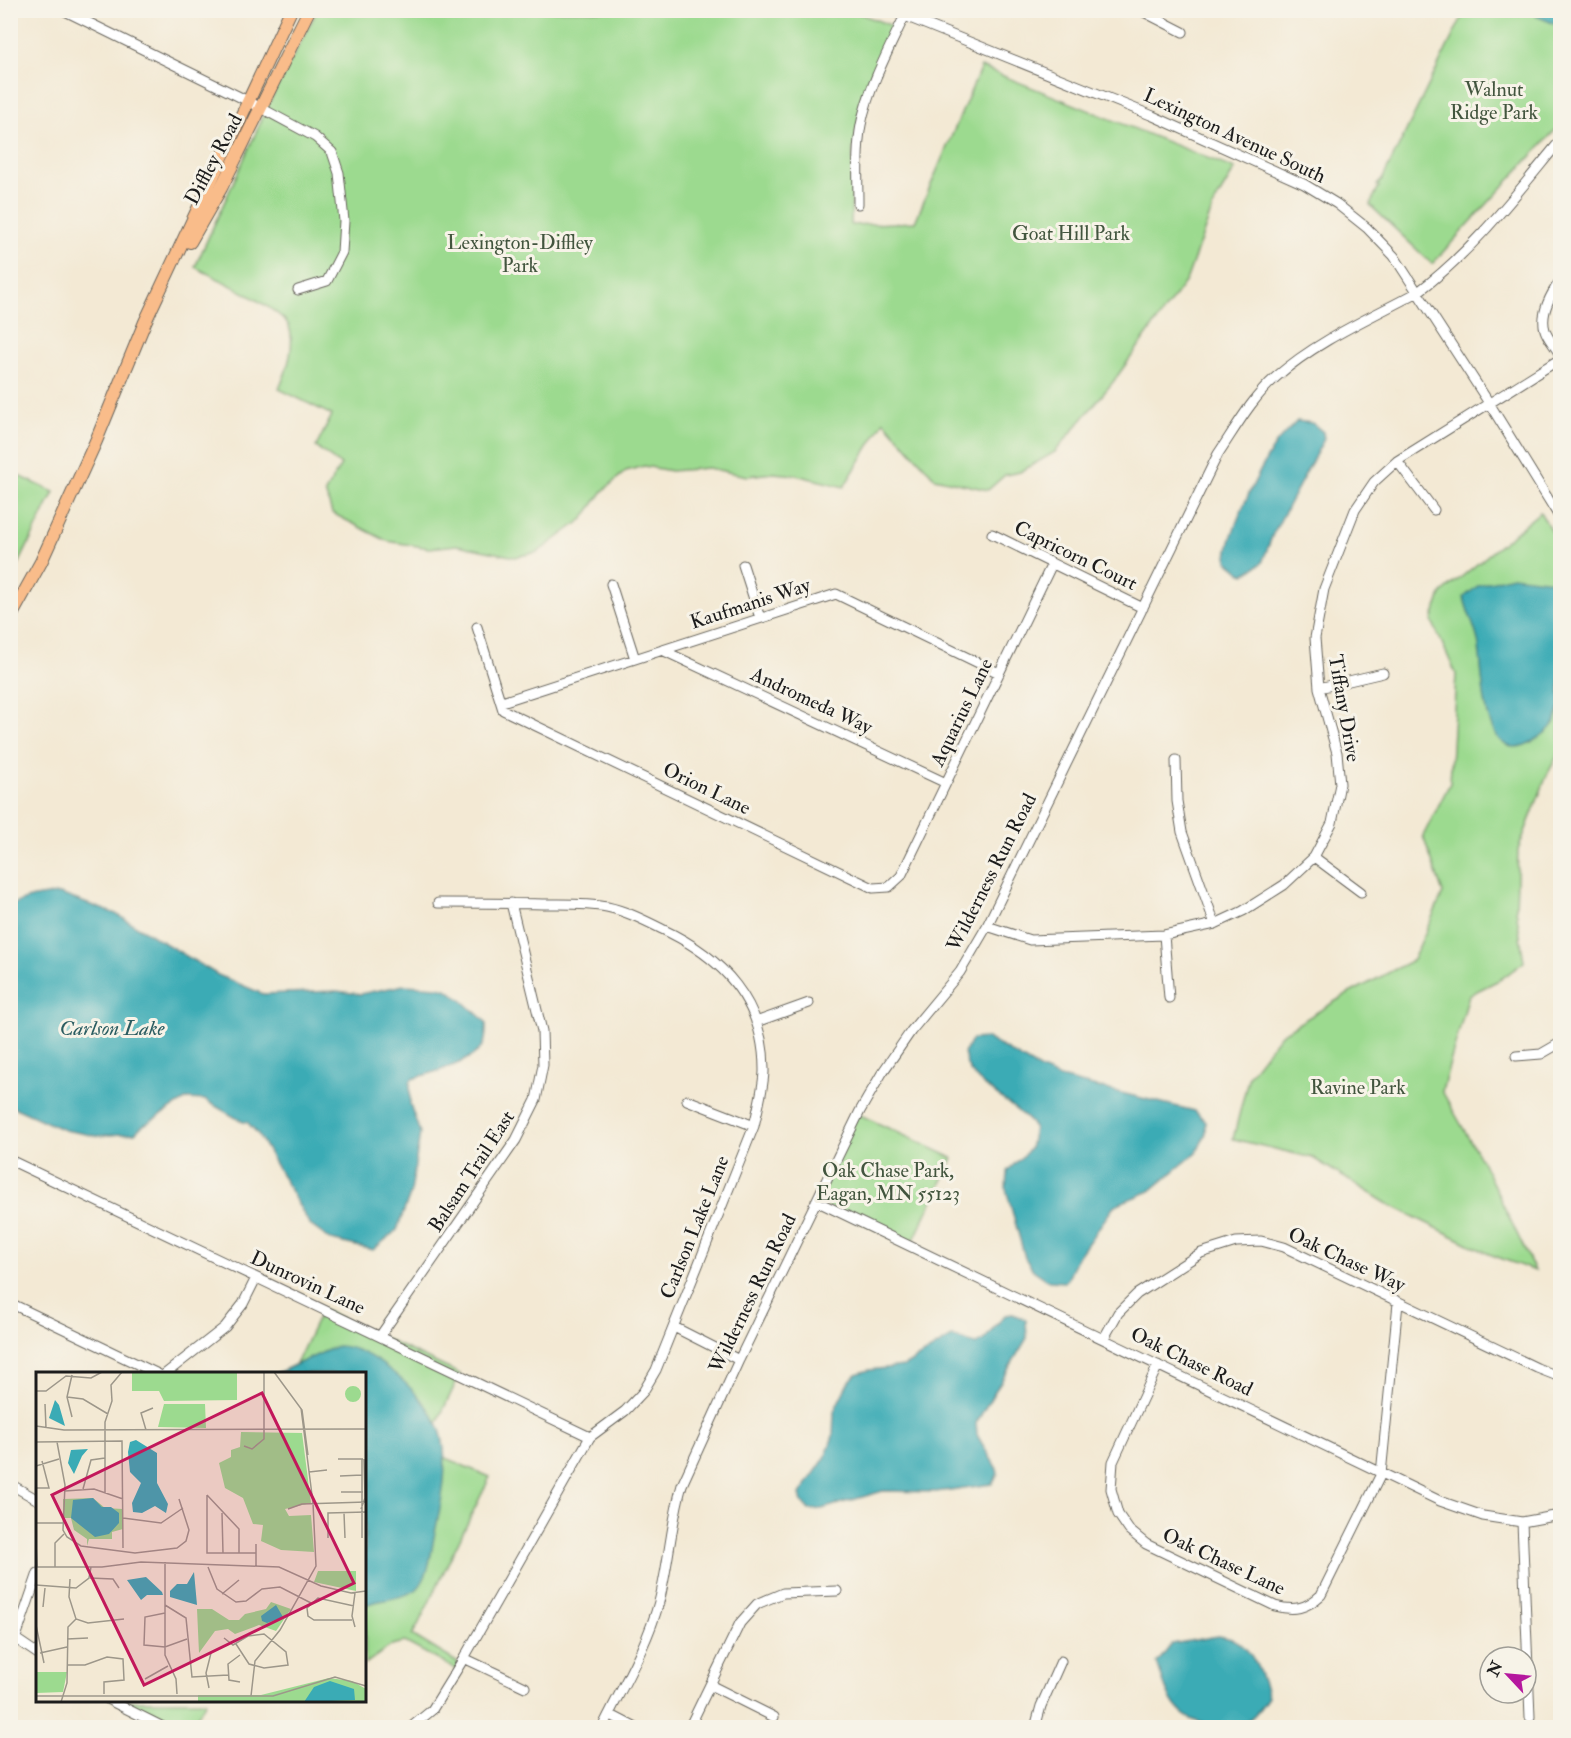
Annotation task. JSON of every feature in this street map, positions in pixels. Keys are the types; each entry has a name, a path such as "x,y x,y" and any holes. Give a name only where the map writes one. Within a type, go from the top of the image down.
{"main road":[{"name":"Diffley Road","path":"10,618 40,562 96,441 145,322 291,10"},
{"name":"Diffley Road","path":"145,322 221,188 309,10"}],"street":[{"path":"63,10 248,101 315,137 332,152 339,172 344,221 342,252 327,281 298,290"},
{"name":"Lexington Avenue South","path":"890,10 906,13 1153,116 1304,184 1337,204 1367,228 1394,256 1560,518"},
{"path":"1140,10 1183,32"},
{"path":"858,204 857,156 861,124 872,90 906,13"},
{"name":"Wilderness Run Road","path":"602,1728 653,1621 664,1580 682,1485 739,1360 860,1111 882,1073 911,1031 960,972 987,926 1218,454 1251,403 1275,378 1306,352 1418,292 1482,236 1560,141"},
{"path":"1560,281 1551,293 1546,308 1545,330 1560,357"},
{"name":"Tiffany Drive","path":"987,926 1030,940 1164,935 1215,924 1243,911 1284,885 1314,857 1332,823 1340,784 1337,753 1319,688 1315,638 1324,588 1355,510 1374,482 1397,461 1560,357"},
{"path":"1397,461 1434,510"},
{"name":"Capricorn Court","path":"992,534 1143,608"},
{"name":"Aquarius Lane","path":"901,876 1052,564"},
{"path":"742,565 760,618"},
{"path":"611,584 635,659"},
{"name":"Kaufmanis Way","path":"502,702 837,594 999,673"},
{"path":"477,627 502,702"},
{"name":"Andromeda Way","path":"662,650 946,783"},
{"path":"1319,688 1383,673"},
{"name":"Orion Lane","path":"502,702 503,710 873,888 889,887 901,876"},
{"path":"1176,760 1177,801 1182,832 1215,924"},
{"path":"1314,857 1361,892"},
{"name":"Carlson Lake Lane","path":"410,1728 432,1710 590,1437 625,1411 643,1392 656,1370 754,1126 761,1099 764,1072 762,1047 756,1022 741,992 725,971 704,951 680,937 635,916 581,904 438,903"},
{"name":"Balsam Trail East","path":"380,1336 516,1140 536,1100 543,1065 542,1031 512,903"},
{"path":"1164,935 1169,998"},
{"path":"756,1022 808,1003"},
{"path":"1516,1056 1541,1054 1560,1043"},
{"path":"687,1100 754,1126"},
{"name":"Dunrovin Lane","path":"10,1160 590,1437"},
{"name":"Oak Chase Road","path":"816,1201 1440,1501 1483,1516 1522,1522 1560,1515"},
{"name":"Oak Chase Way","path":"1104,1338 1118,1313 1137,1294 1201,1253 1236,1242 1261,1241 1284,1247 1398,1303 1560,1377"},
{"path":"168,1372 225,1326 243,1304 256,1278"},
{"path":"10,1303 154,1372"},
{"name":"Oak Chase Lane","path":"1158,1365 1113,1462 1111,1489 1118,1514 1129,1530 1146,1544 1275,1606 1287,1610 1300,1609 1321,1595 1381,1474 1398,1303"},
{"path":"674,1327 739,1360"},
{"path":"10,1484 36,1499"},
{"path":"1522,1522 1530,1717"},
{"path":"36,1579 13,1636 36,1653"},
{"path":"689,1728 740,1623 757,1604 783,1593 837,1591"},
{"path":"464,1658 525,1687"},
{"path":"1035,1728 1041,1706 1061,1661"},
{"path":"710,1685 774,1716"},
{"path":"111,1702 165,1728"},
{"path":"609,1714 636,1728"}],"green space":[{"name":"Lexington-Diffley Park","path":"850,10 895,27 862,103 853,150 851,225 915,222 981,67 1235,169 1214,204 1186,281 1113,382 1055,452 1020,472 1005,475 988,490 935,478 884,421 844,487 796,475 773,473 747,476 708,468 671,471 644,466 626,471 603,491 583,519 538,552 515,557 457,545 429,548 387,541 332,513 325,492 341,465 316,447 332,415 279,389 288,366 291,350 289,326 274,311 195,267 272,97 317,11"},
{"name":"Walnut Ridge Park","path":"1465,11 1560,11 1560,125 1432,264 1370,205 1379,186 1377,185 1382,180"},
{"path":"11,472 54,492 11,580"},
{"name":"Ravine Park","path":"1540,512 1560,546 1560,751 1547,775 1518,850 1516,909 1524,962 1501,979 1469,995 1442,1091 1483,1163 1535,1271 1489,1254 1386,1203 1313,1158 1233,1139 1249,1075 1281,1034 1344,996 1413,960 1443,893 1423,836 1450,783 1456,674 1432,621 1441,594"},
{"name":"Oak Chase Park, Eagan, MN 55123","path":"858,1114 953,1158 911,1246 816,1201"},
{"path":"322,1309 460,1374 437,1423 441,1434 443,1457 490,1477 412,1635 460,1664 457,1670 405,1642 392,1645 366,1663 366,1372 281,1372 296,1364"},
{"path":"117,1702 205,1702 191,1728 167,1727"}],"water":[{"path":"1536,11 1560,11 1560,26 1536,16"},
{"path":"1297,421 1312,423 1323,432 1324,439 1273,534 1262,563 1245,574 1242,573 1227,561 1228,550 1238,519 1253,485 1277,442"},
{"path":"1512,576 1553,581 1560,586 1560,706 1554,723 1544,734 1533,741 1515,747 1502,743 1493,731 1484,693 1478,641 1464,597 1479,585"},
{"name":"Carlson Lake","path":"60,894 116,914 218,975 263,994 336,991 360,994 404,985 439,987 448,990 463,1001 486,1022 485,1039 478,1051 461,1062 412,1079 410,1083 410,1104 420,1133 411,1192 397,1230 373,1250 331,1240 310,1225 258,1134 247,1122 243,1122 205,1100 187,1099 142,1126 135,1133 97,1136 64,1130 11,1106 11,906 28,899"},
{"path":"987,1038 1039,1069 1060,1078 1195,1111 1206,1122 1206,1133 1197,1152 1150,1191 1115,1205 1077,1258 1068,1279 1064,1282 1049,1281 1033,1270 1025,1258 1006,1189 1007,1171 1030,1149 1034,1127 979,1081 968,1067 964,1053 972,1039"},
{"path":"1013,1314 1026,1320 1027,1338 976,1423 977,1435 997,1469 998,1474 992,1484 936,1492 883,1491 822,1509 809,1510 802,1502 800,1494 825,1458 833,1436 834,1411 848,1383 856,1374 869,1370 904,1366 952,1337 976,1344 983,1341 1005,1315"},
{"path":"337,1346 351,1348 365,1354 405,1382 433,1416 444,1446 445,1472 442,1499 427,1572 417,1589 399,1597 366,1605 366,1372 279,1372"},
{"path":"1218,1636 1236,1640 1251,1655 1268,1697 1249,1720 1235,1726 1206,1724 1184,1714 1171,1699 1157,1663 1172,1644"}],"park label":[{"name":"Goat Hill Park","path":"1071,233"}]}
